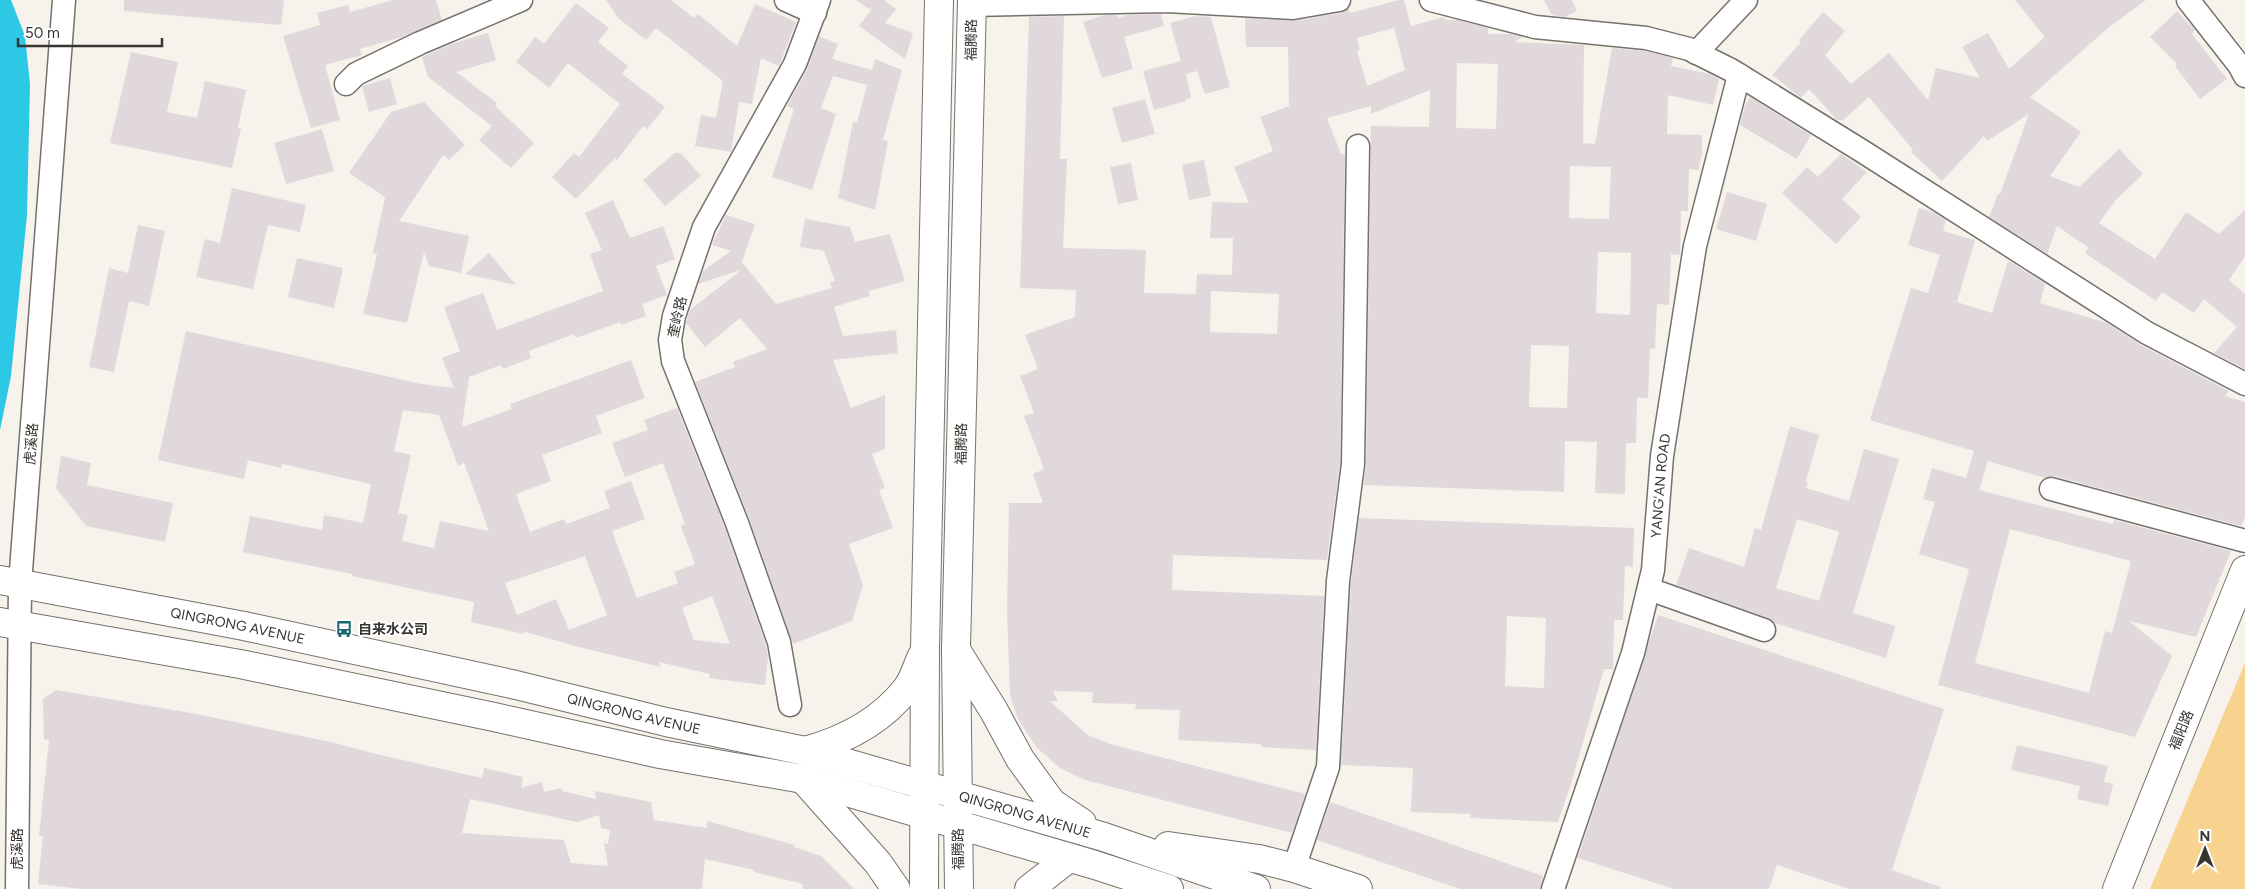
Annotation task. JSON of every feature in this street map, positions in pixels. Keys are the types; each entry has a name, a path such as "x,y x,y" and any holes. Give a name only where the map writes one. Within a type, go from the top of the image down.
{"main road":[{"path":"924,889 925,648 939,0"},
{"name":"福腾路","path":"959,889 956,649 972,2"},
{"name":"福阳路","path":"2117,889 2245,570"},
{"name":"QINGRONG AVENUE","path":"10,582 254,628 516,685 666,722 805,751 1104,837 1256,889"},
{"name":"QINGRONG AVENUE","path":"9,624 240,664 494,716 660,754 803,779 1095,865 1169,889"},
{"path":"805,751 836,742 874,721 908,687 925,648"},
{"path":"956,649 994,711 1020,759 1052,804 1104,837 1259,859 1294,868 1358,889"},
{"path":"803,779 878,863 896,889"},
{"path":"1030,889 1069,858"},
{"path":"1095,865 1112,885 1121,889"}],"street":[{"name":"虎溪路","path":"17,889 9,624 10,582 64,0"},
{"path":"346,84 356,74 420,43 521,0"},
{"path":"786,0 817,6"},
{"path":"972,2 1167,1 1293,8 1339,0"},
{"path":"1431,0 1535,27 1646,38 1696,53 1739,75 1862,151 2147,333 2245,384"},
{"path":"1696,53 1746,0"},
{"path":"2188,0 2239,65 2245,76"},
{"name":"奎岭路","path":"790,705 778,642 737,523 673,361 670,340 674,316 704,227 795,64 817,6"},
{"name":"YANG'AN ROAD","path":"1553,889 1633,653 1649,589 1653,570 1662,456 1695,246 1739,75"},
{"path":"1294,868 1328,766 1338,581 1353,464 1358,146"},
{"path":"2051,489 2245,541"},
{"path":"1649,589 1764,630"}],"shaded area":[{"path":"2245,663 2245,889 2150,889"}],"water":[{"path":"0,0 11,0 25,36 30,84 27,215 11,376 0,430"}],"building":[{"path":"124,0 284,0 281,25 124,11"},
{"path":"393,0 436,0 442,20 402,37 360,49 362,55 325,65 340,120 311,128 283,36 320,25 317,13 348,5 350,12"},
{"path":"606,0 671,0 694,18 698,14 737,46 755,4 796,22 779,66 761,58 752,104 739,102 731,152 695,146 701,115 716,118 723,81 656,28 646,40 619,19"},
{"path":"856,0 884,0 896,9 885,23 913,33 905,59 859,26 871,10"},
{"path":"1404,0 1411,26 1444,17 1445,20 1457,20 1488,28 1488,34 1511,34 1523,37 1514,42 1584,45 1583,143 1595,144 1612,48 1644,51 1673,58 1671,66 1710,74 1719,79 1713,105 1668,95 1667,134 1702,135 1702,154 1698,170 1689,169 1688,211 1681,211 1680,255 1671,254 1669,305 1657,304 1655,349 1650,348 1648,398 1637,398 1636,443 1626,443 1625,494 1595,493 1597,442 1565,441 1564,492 1364,485 1366,464 1371,126 1429,127 1430,90 1371,114 1371,106 1327,118 1341,154 1345,154 1340,463 1327,560 1173,555 1172,590 1324,596 1316,750 1261,747 1261,744 1178,740 1180,710 1135,709 1136,704 1092,703 1093,692 1053,691 1058,701 1050,701 1091,738 1091,736 1110,744 1305,794 1292,833 1085,780 1060,768 1036,747 1018,719 1010,695 1007,611 1009,503 1043,503 1033,474 1044,469 1024,416 1034,413 1020,376 1038,369 1025,335 1075,317 1076,290 1020,288 1029,17 1064,16 1060,159 1067,159 1063,248 1146,250 1144,293 1196,294 1197,274 1232,275 1233,238 1210,238 1212,202 1249,203 1234,167 1273,151 1260,117 1289,106 1288,47 1246,47 1245,18 1295,21 1341,13 1349,9 1350,13","holes":["1394,28 1405,70 1367,86 1357,50 1360,50 1357,38","1457,63 1498,64 1496,129 1456,128","1570,166 1611,167 1609,219 1569,218","1598,252 1631,253 1630,315 1596,313","1211,291 1279,294 1277,334 1210,332","1531,345 1569,346 1567,408 1529,407"]},
{"path":"1544,0 1572,0 1577,11 1565,17 1552,15"},
{"path":"2015,0 2146,0 2109,27 2030,97 2081,132 2050,176 2079,187 2119,149 2143,174 2116,200 2099,223 2155,259 2186,212 2219,234 2245,210 2245,256 2229,280 2245,294 2245,369 2214,353 2237,327 2204,299 2194,313 2162,292 2156,301 2085,253 2089,248 2057,226 2047,254 1989,217 1998,194 2000,194 2029,114 1987,141 1984,136 1942,181 1911,152 1913,150 1869,97 1843,120 1837,120 1809,89 1801,98 1772,75 1801,42 1799,40 1823,12 1845,31 1825,55 1851,84 1889,53 1928,100 1936,68 1980,78 1962,47 1988,33 2009,69 2045,37"},
{"path":"576,3 609,28 598,42 628,66 622,74 665,107 647,129 643,126 617,160 615,158 576,199 552,177 574,153 579,157 620,104 568,63 549,88 516,62 535,37 544,44"},
{"path":"2177,11 2195,30 2192,34 2227,79 2200,99 2175,66 2177,64 2150,37"},
{"path":"1161,14 1164,26 1124,37 1133,69 1102,78 1083,22 1105,15 1117,15 1118,18 1127,15"},
{"path":"1196,16 1211,17 1230,87 1205,94 1197,71 1186,74 1191,98 1154,110 1143,71 1181,61 1170,23"},
{"path":"488,33 496,60 456,72 497,103 495,106 534,143 511,168 479,140 492,126 428,77 422,57 451,44"},
{"path":"819,36 838,44 832,59 872,70 875,59 902,70 883,140 888,141 875,210 838,198 853,122 857,123 867,85 833,76 821,108 836,114 812,190 772,177 794,109 787,106 807,70"},
{"path":"131,52 178,62 167,112 197,118 205,81 246,90 238,128 241,128 232,168 110,143"},
{"path":"390,78 397,104 369,112 362,86"},
{"path":"1750,97 1811,135 1797,159 1740,125 1745,106"},
{"path":"1145,99 1155,134 1122,143 1112,108"},
{"path":"424,102 465,145 449,160 443,155 399,221 469,236 461,273 429,266 424,252 407,323 363,314 377,254 373,253 385,197 349,173 391,112"},
{"path":"322,129 334,171 286,184 274,143"},
{"path":"675,153 681,153 701,176 665,206 643,180"},
{"path":"1841,154 1867,172 1842,199 1861,217 1836,244 1782,193 1807,167 1818,177"},
{"path":"1204,160 1211,196 1189,200 1182,165"},
{"path":"1131,163 1138,200 1118,204 1110,167"},
{"path":"232,188 306,205 300,232 268,225 253,289 196,277 205,239 220,243"},
{"path":"1727,192 1767,204 1756,241 1716,229"},
{"path":"613,200 630,238 663,226 675,259 656,266 667,295 642,304 646,316 621,325 620,322 576,338 574,334 529,351 531,358 503,369 501,365 469,377 462,427 512,409 510,404 631,360 645,398 596,416 602,433 542,455 551,481 516,494 530,532 564,519 566,524 610,508 604,491 631,481 645,519 612,531 637,598 678,583 674,572 695,564 681,526 685,524 663,463 625,477 612,443 648,430 644,420 677,408 725,528 766,645 768,657 765,685 709,678 710,674 659,662 661,667 522,631 524,634 471,622 474,602 352,576 352,574 243,552 250,516 322,530 324,515 363,523 371,484 282,464 281,468 248,460 244,479 158,460 186,331 421,384 454,388 442,358 460,351 444,307 483,293 497,330 603,291 590,254 602,250 585,213","holes":["403,410 439,415 458,466 464,463 489,531 440,521 434,548 402,541 408,515 398,513 411,455 394,451","585,556 607,615 569,630 556,599 517,615 505,583","712,596 730,644 694,640 682,608"]},
{"path":"1919,208 1935,213 1946,220 1943,231 1975,240 1957,302 1992,313 2008,261 2011,262 2045,284 2040,303 2107,323 2141,345 2229,391 2225,396 2245,402 2245,517 2241,526 2054,476 2045,478 1988,461 1979,490 2113,524 2114,520 2231,551 2196,637 2129,621 2172,656 2135,737 1938,685 1969,569 1919,554 1935,502 1923,499 1932,468 1966,478 1974,451 1870,420 1911,288 1928,293 1940,255 1908,245","holes":["2010,529 2131,561 2112,633 2105,631 2089,693 1975,663"]},
{"path":"726,215 755,224 742,262 776,304 832,288 830,282 835,281 824,251 800,247 805,219 850,227 855,242 890,234 905,281 869,291 870,296 834,307 843,336 896,330 898,353 833,360 851,408 885,395 885,449 872,454 885,488 879,490 893,528 849,544 863,585 852,621 793,644 749,518 695,382 735,367 733,362 767,349 740,318 705,347 686,323 690,310 741,270 698,284 703,271 731,251 712,245"},
{"path":"138,225 165,231 149,306 129,301 114,372 89,367 109,268 128,273"},
{"path":"489,253 516,285 465,274"},
{"path":"297,258 343,268 334,308 288,297"},
{"path":"1790,426 1819,435 1806,481 1808,482 1806,488 1849,501 1864,449 1899,459 1853,613 1895,626 1886,658 1775,623 1768,618 1676,585 1689,548 1744,567 1755,528 1761,530","holes":["1797,519 1839,532 1819,601 1776,588"]},
{"path":"61,456 91,463 87,485 173,503 165,542 86,526 56,488"},
{"path":"1359,518 1634,528 1633,567 1625,566 1623,620 1614,620 1613,669 1604,669 1571,784 1558,822 1470,818 1471,814 1411,812 1413,768 1341,765 1351,582","holes":["1507,616 1546,618 1544,688 1505,686"]},
{"path":"1658,615 1944,709 1892,870 1940,887 1940,889 1849,889 1777,865 1769,889 1674,889 1578,858"},
{"path":"56,690 197,714 335,743 482,778 484,768 523,777 521,788 542,782 544,792 561,788 562,791 596,799 595,791 651,802 654,820 707,828 707,821 795,845 794,847 821,856 854,889 803,889 803,884 705,859 702,889 82,889 38,884 43,836 39,836 49,740 44,739 43,699","holes":["470,799 577,822 599,815 601,828 610,830 608,844 604,843 608,866 571,863 564,840 462,833"]},
{"path":"2017,745 2108,766 2104,782 2113,784 2108,806 2077,799 2080,786 2011,770"},
{"path":"1330,802 1543,876 1540,889 1460,889 1317,840"}],"place":[{"name":"自来水公司","path":"344,629"}]}
